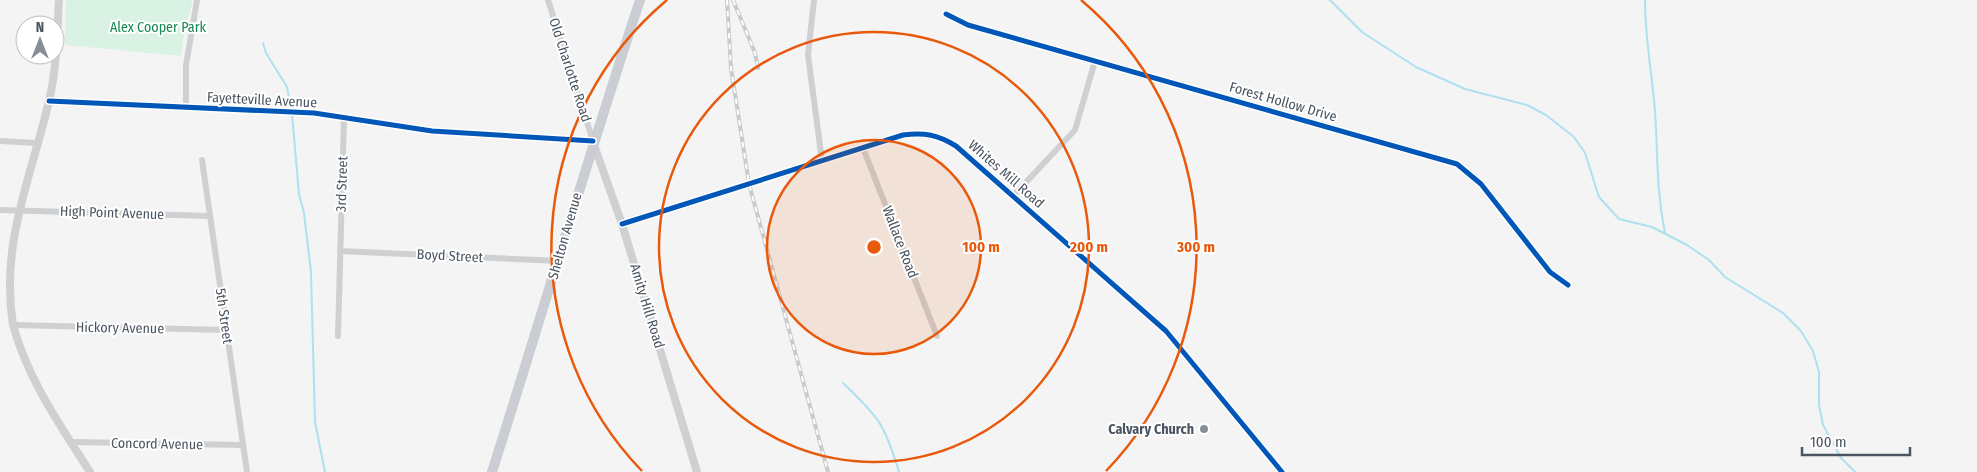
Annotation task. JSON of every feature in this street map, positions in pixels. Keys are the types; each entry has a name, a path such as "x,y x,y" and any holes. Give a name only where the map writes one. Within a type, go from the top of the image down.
{"main road":[{"name":"Shelton Avenue","path":"492,472 559,261 593,141 640,0"}],"street":[{"path":"60,0 55,65 49,101 14,210 6,270 7,298 13,325 28,368 47,406 90,472"},
{"path":"186,108 186,65 197,0"},
{"name":"Old Charlotte Road","path":"548,0 593,141"},
{"path":"814,0 808,55 822,160"},
{"name":"Forest Hollow Drive","path":"946,14 968,25 1457,164 1481,184 1550,272 1568,285"},
{"path":"1014,195 1075,130 1094,61"},
{"name":"Fayetteville Avenue","path":"49,101 314,113 432,131 593,141"},
{"name":"3rd Street","path":"338,336 344,117"},
{"name":"Whites Mill Road","path":"622,224 906,134 922,132 940,136 956,146 1014,195 1166,331 1282,472"},
{"path":"0,141 36,143"},
{"name":"Amity Hill Road","path":"593,141 622,224 683,420 697,472"},
{"name":"Wallace Road","path":"863,148 936,336"},
{"name":"5th Street","path":"202,160 247,472"},
{"name":"High Point Avenue","path":"0,210 210,216"},
{"name":"Boyd Street","path":"340,251 559,261"},
{"name":"Hickory Avenue","path":"13,325 226,330"},
{"name":"Concord Avenue","path":"71,442 243,445"}],"green space":[{"name":"Alex Cooper Park","path":"66,0 193,0 185,29 181,56 65,45"}],"waterway":[{"path":"1330,0 1362,32 1416,67 1465,89 1527,105 1546,115 1574,137 1585,153 1599,197 1619,219 1652,227 1687,245 1709,260 1725,277 1783,313 1801,331 1813,351 1819,372 1819,405 1823,425 1841,458 1855,472"},
{"path":"1645,0 1647,42 1655,111 1659,186 1665,233"},
{"path":"263,43 266,53 287,87 291,109"},
{"path":"292,114 299,194 304,213 311,272 315,422 325,472"},
{"path":"843,383 873,414 885,432 899,472"}],"railway":[{"path":"727,0 731,68 749,184 828,472"},
{"path":"733,0 755,53 758,68"}],"cycle path":[{"path":"946,14 968,25 1457,164 1481,184 1550,272 1568,285"},
{"path":"49,101 314,113 432,131 593,141"},
{"path":"622,224 903,135 925,134 943,139 956,146 1166,331 1282,472"}],"place":[{"name":"Calvary Church","path":"1204,429"}]}
